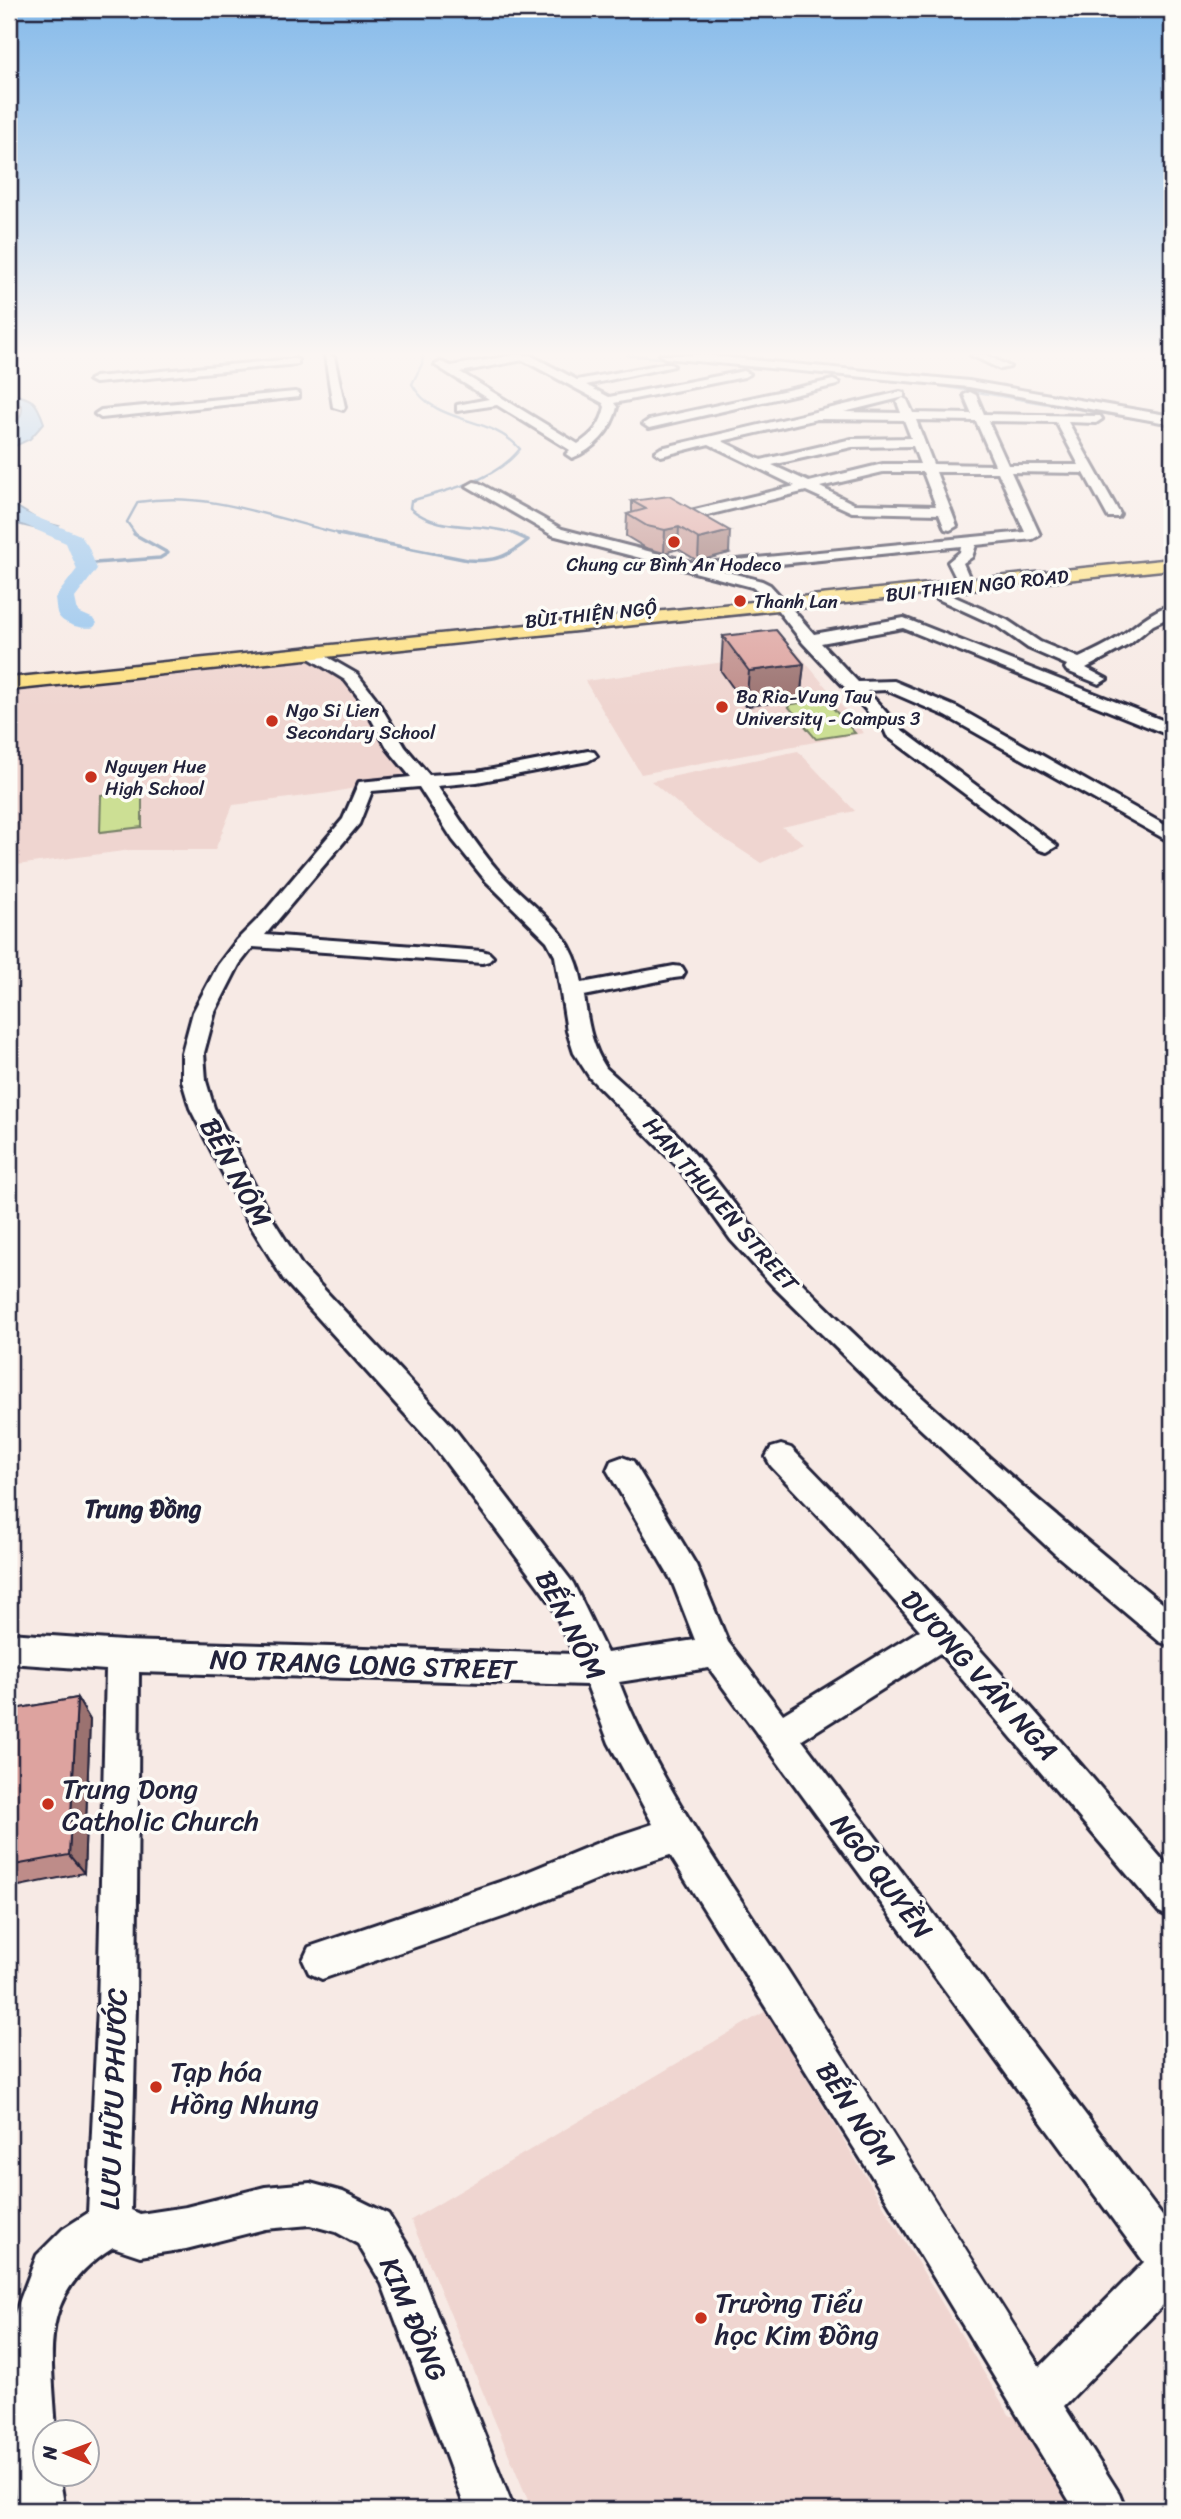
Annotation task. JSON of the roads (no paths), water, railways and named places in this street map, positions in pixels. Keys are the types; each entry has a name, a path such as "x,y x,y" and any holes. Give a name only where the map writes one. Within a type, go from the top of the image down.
{"main road":[{"name":"BÙI THIỆN NGỘ","path":"9,684 39,675 784,599 1172,553"},
{"name":"BUI THIEN NGO ROAD","path":"784,599 930,590 1172,564"},
{"name":"BÙI THIỆN NGỘ","path":"9,672 39,675 310,652 369,641"}],"street":[{"path":"776,473 852,508 944,510"},
{"path":"683,512 859,473"},
{"path":"930,473 944,510 967,554 955,562 962,577"},
{"path":"716,566 1033,535 1007,473"},
{"path":"1090,473 1113,514"},
{"path":"474,486 557,532 758,583 784,599"},
{"path":"683,512 709,529"},
{"path":"741,548 762,561 809,640 904,741 1047,846"},
{"path":"930,590 1002,623 1034,645 1078,664"},
{"path":"1099,679 1073,668 1124,641 1148,622 1172,610"},
{"path":"809,640 904,623 1172,730"},
{"name":"HAN THUYEN STREET","path":"310,652 351,677 367,697 397,749 422,779 460,836 493,877 555,938 566,956 578,1031 591,1064 688,1163 740,1233 782,1279 891,1384 1065,1543 1172,1631"},
{"path":"853,687 888,685 952,712 1172,837"},
{"path":"422,779 477,777 589,756"},
{"name":"BẾN NÔM","path":"422,779 365,786 352,820 229,965 204,1012 193,1053 194,1081 202,1108 257,1215 293,1273 443,1436 562,1593 598,1670 621,1731 678,1834 900,2182 1102,2510"},
{"path":"248,940 482,957"},
{"path":"573,991 674,972"},
{"name":"DƯƠNG VÂN NGA","path":"781,1457 854,1532 1061,1767 1172,1899"},
{"name":"NGÔ QUYỀN","path":"622,1470 685,1575 716,1652 1172,2265"},
{"path":"778,1736 942,1634"},
{"name":"NO TRANG LONG STREET","path":"9,1648 123,1656 598,1670 716,1652"},
{"name":"LƯU HỮU PHƯỚC","path":"41,2510 35,2468 29,2334 52,2270 78,2244 109,2224 117,2007 123,1656"},
{"path":"322,1960 520,1893 605,1858 678,1834"},
{"name":"KIM ĐỒNG","path":"109,2224 140,2235 186,2228 265,2208 310,2204 343,2213 373,2230 399,2271 490,2510"},
{"path":"1036,2403 1172,2265"}],"water":[{"path":"9,502 40,521 58,526 45,531 9,522"}],"waterway":[{"path":"491,473 470,483 411,501 410,508 435,521 518,535"},
{"path":"136,535 127,522 138,502 165,499 243,508 346,535"},
{"path":"9,511 67,535 76,542 87,569 65,598 68,615 87,623"},
{"path":"82,564 160,558 168,553 134,534"},
{"path":"338,534 468,560 500,557 514,551 528,540 514,534"}],"place":[{"name":"Chung cư Bình An Hodeco","path":"674,542"},
{"name":"Thanh Lan","path":"740,601"},
{"name":"Ba Ria-Vung Tau University - Campus 3","path":"722,707"},
{"name":"Ngo Si Lien Secondary School","path":"272,721"},
{"name":"Nguyen Hue High School","path":"91,777"},
{"name":"Trung Dong Catholic Church","path":"48,1804"},
{"name":"Tạp hóa Hồng Nhung","path":"156,2087"},
{"name":"Trường Tiểu học Kim Đồng","path":"701,2318"}],"district":[{"name":"Trung Đồng","path":"143,1509"}]}
